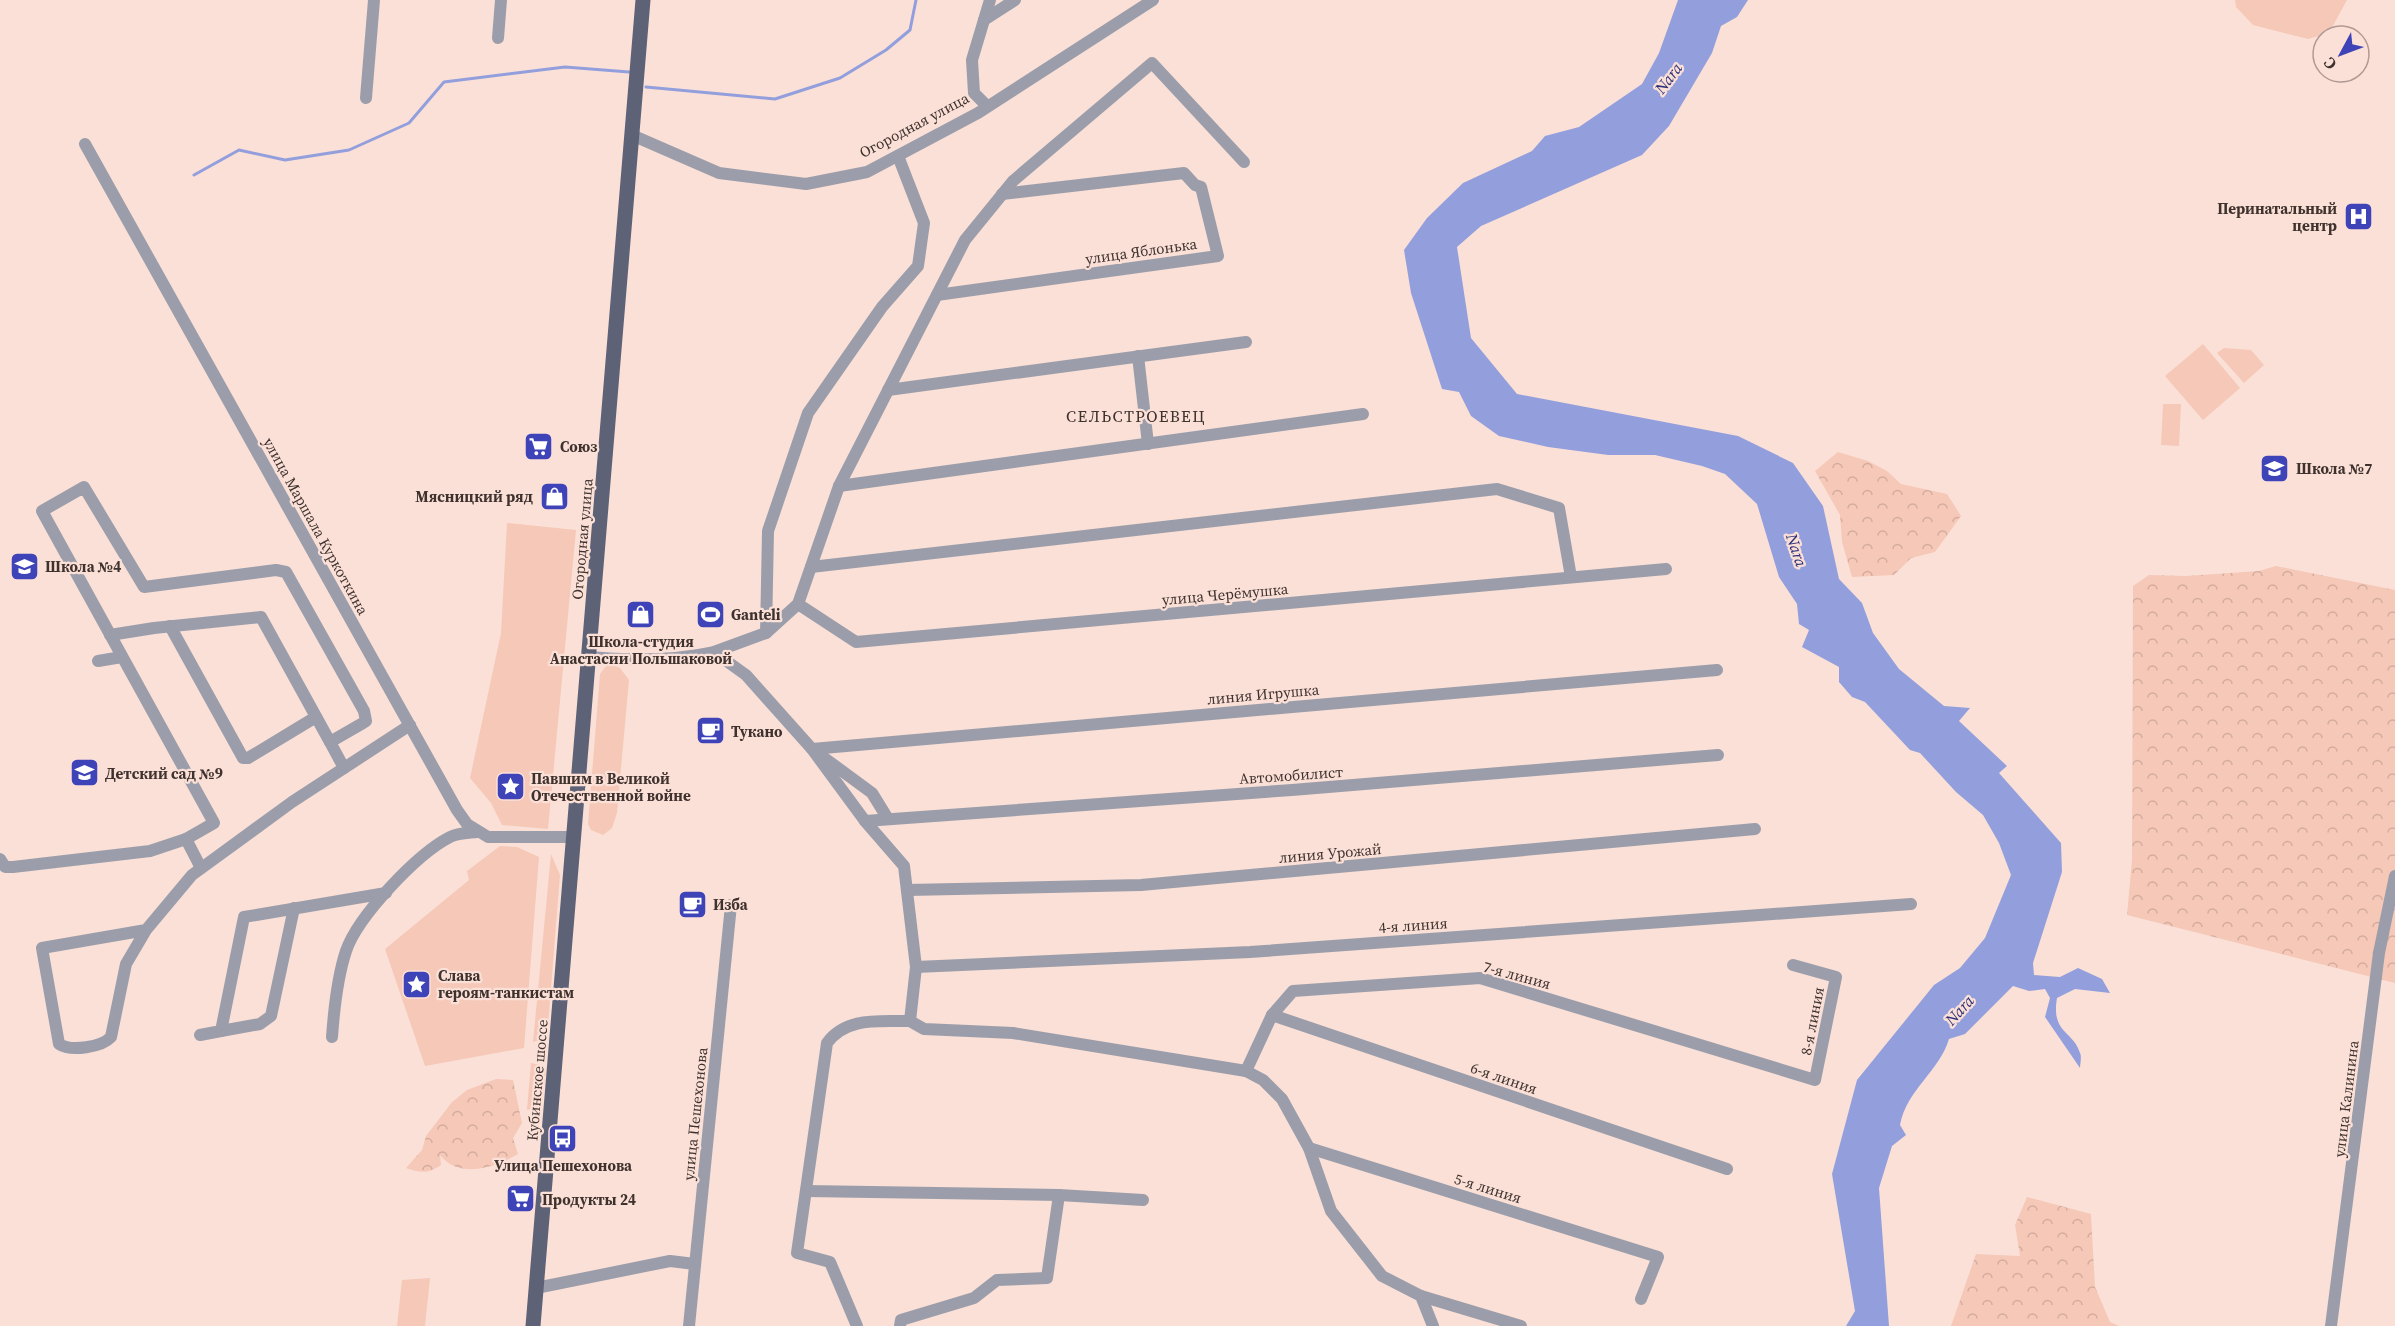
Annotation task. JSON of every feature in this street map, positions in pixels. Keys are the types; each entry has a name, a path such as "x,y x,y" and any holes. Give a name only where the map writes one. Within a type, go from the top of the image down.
{"main road":[{"name":"Огородная улица","path":"575,837 634,136 638,44 643,0"},
{"name":"Кубинское шоссе","path":"533,1326 575,837"}],"street":[{"path":"366,98 374,0"},
{"path":"498,38 501,0"},
{"path":"987,106 974,93 971,74 972,60 990,0"},
{"path":"984,20 1015,0"},
{"name":"Огородная улица","path":"634,136 719,173 806,184 867,172 987,106 1153,0"},
{"path":"590,657 651,660 684,658 714,652 766,633 798,604 839,486 965,240 1013,182 1152,63 1244,162"},
{"name":"улица Маршала Куркоткина","path":"85,144 457,810 477,832"},
{"path":"766,633 768,531 808,413 882,307 918,266 924,224 898,156"},
{"name":"улица Яблонька","path":"937,295 1218,256 1201,188 1184,173 1002,194"},
{"path":"888,390 1246,342"},
{"path":"1138,356 1148,444"},
{"path":"839,486 1363,414"},
{"path":"0,859 5,867 13,867 150,851 186,839 214,823 42,511 84,487 144,587 276,570 286,572 364,711 366,721 330,742"},
{"path":"811,567 1497,489 1559,508 1571,577"},
{"name":"улица Черёмушка","path":"798,604 856,642 1666,569"},
{"path":"110,635 261,617 345,768"},
{"path":"171,626 243,758 248,758 316,717"},
{"path":"714,652 746,675 812,749 865,821 904,866 916,967 910,1021"},
{"path":"98,662 122,657"},
{"name":"линия Игрушка","path":"812,749 1717,670"},
{"path":"146,930 42,948 59,1044 72,1048 107,1042 111,1037 126,964 146,930 192,875 292,802 410,725"},
{"path":"812,749 872,794 888,819"},
{"name":"Автомобилист","path":"865,821 1304,789 1718,755"},
{"name":"линия Урожай","path":"907,890 1141,885 1755,830"},
{"path":"332,1037 337,992 346,951 366,917 386,893 439,844 453,836 477,832 488,837 575,837"},
{"path":"186,839 201,868"},
{"name":"улица Калинина","path":"2331,1326 2379,953 2395,876"},
{"path":"221,1030 244,917 386,893"},
{"name":"4-я линия","path":"916,967 1250,952 1911,904"},
{"name":"улица Пешехонова","path":"689,1326 731,905"},
{"path":"200,1035 260,1024 271,1016 294,908"},
{"name":"8-я линия","path":"1793,965 1836,977 1815,1080"},
{"name":"7-я линия","path":"1246,1071 1272,1015 1293,991 1480,978 1815,1080"},
{"name":"6-я линия","path":"1272,1015 1727,1169"},
{"path":"857,1326 830,1262 797,1253 827,1043 836,1031 856,1023 910,1021 924,1029 1013,1034 1246,1071 1263,1080 1282,1099 1309,1148 1331,1211 1382,1276 1421,1296 1521,1326"},
{"name":"5-я линия","path":"1309,1148 1658,1257 1641,1299"},
{"path":"806,1191 1059,1195 1143,1200"},
{"path":"900,1326 901,1320 974,1298 997,1280 1047,1278 1059,1195"},
{"path":"536,1288 670,1261 695,1264"},
{"path":"1421,1296 1433,1326"}],"green space":[{"path":"2235,0 2347,0 2334,24 2311,24 2311,38 2308,39 2253,25 2236,7"},
{"path":"2203,344 2240,388 2203,420 2165,376"},
{"path":"2224,348 2251,350 2264,365 2244,383 2217,353"},
{"path":"2163,404 2181,404 2179,446 2161,445"},
{"path":"1838,452 1868,461 1887,471 1901,484 1947,494 1961,516 1935,552 1911,558 1894,575 1852,577 1842,542 1840,515 1815,471"},
{"path":"507,523 576,530 548,829 502,825 491,803 470,778 501,633"},
{"path":"2276,566 2395,590 2395,983 2127,915 2132,860 2133,586 2149,575 2186,576 2259,571"},
{"path":"612,664 620,668 629,680 617,813 612,828 603,835 591,830 588,824 600,674 607,665"},
{"path":"500,846 517,847 539,857 524,1048 425,1066 385,949 469,880 467,871"},
{"path":"551,854 560,875 547,1038 533,1042"},
{"path":"531,1063 540,1065 546,1070 541,1100 533,1108 527,1110"},
{"path":"496,1079 513,1080 522,1123 513,1138 518,1154 500,1163 478,1169 457,1167 448,1163 440,1155 441,1165 432,1170 420,1172 406,1168 422,1150 426,1136 452,1102 467,1090"},
{"path":"2027,1197 2091,1214 2095,1287 2110,1322 2119,1326 1951,1326 1976,1254 2020,1256 2015,1225"},
{"path":"430,1278 425,1326 397,1326 402,1280"}],"water":[{"name":"Nara","path":"1678,0 1748,0 1737,17 1721,26 1712,53 1669,126 1642,155 1481,226 1457,247 1471,338 1517,394 1738,436 1793,463 1823,506 1839,579 1862,603 1873,633 1899,669 1944,706 1970,708 1959,721 2007,766 1999,773 2061,843 2062,872 2033,963 2034,975 2060,977 2078,968 2102,979 2110,993 2075,989 2057,998 2057,1019 2077,1046 2081,1056 2080,1068 2045,1017 2050,998 2045,989 2029,991 2013,986 1965,1034 1949,1039 1938,1061 1909,1101 1900,1125 1906,1135 1892,1146 1879,1188 1889,1326 1846,1326 1855,1311 1832,1174 1857,1080 1934,985 1960,968 1985,938 2011,875 1999,843 1983,815 1956,792 1920,753 1910,750 1865,702 1852,697 1839,682 1839,667 1802,647 1809,630 1799,624 1797,604 1779,577 1757,504 1725,474 1655,455 1608,455 1548,447 1499,436 1471,416 1459,392 1442,389 1411,293 1404,250 1427,218 1463,183 1532,151 1545,136 1579,127 1642,84 1659,53"}],"waterway":[{"path":"646,87 775,99 840,78 886,50 910,30 916,0"},
{"path":"194,175 239,150 285,160 349,150 409,123 444,82 565,67 629,72"}],"place":[{"name":"Перинатальный центр","path":"2358,217"},
{"name":"Союз","path":"539,446"},
{"name":"Школа №7","path":"2275,468"},
{"name":"Мясницкий ряд","path":"554,496"},
{"name":"Школа №4","path":"24,566"},
{"name":"Школа-студия Анастасии Польшаковой","path":"641,614"},
{"name":"Ganteli","path":"710,614"},
{"name":"Тукано","path":"710,731"},
{"name":"Детский сад №9","path":"84,773"},
{"name":"Павшим в Великой Отечественной войне","path":"510,787"},
{"name":"Изба","path":"692,904"},
{"name":"Слава героям-танкистам","path":"417,984"},
{"name":"Улица Пешехонова","path":"563,1138"},
{"name":"Продукты 24","path":"521,1199"}],"district":[{"name":"СЕЛЬСТРОЕВЕЦ","path":"1136,416"}]}
